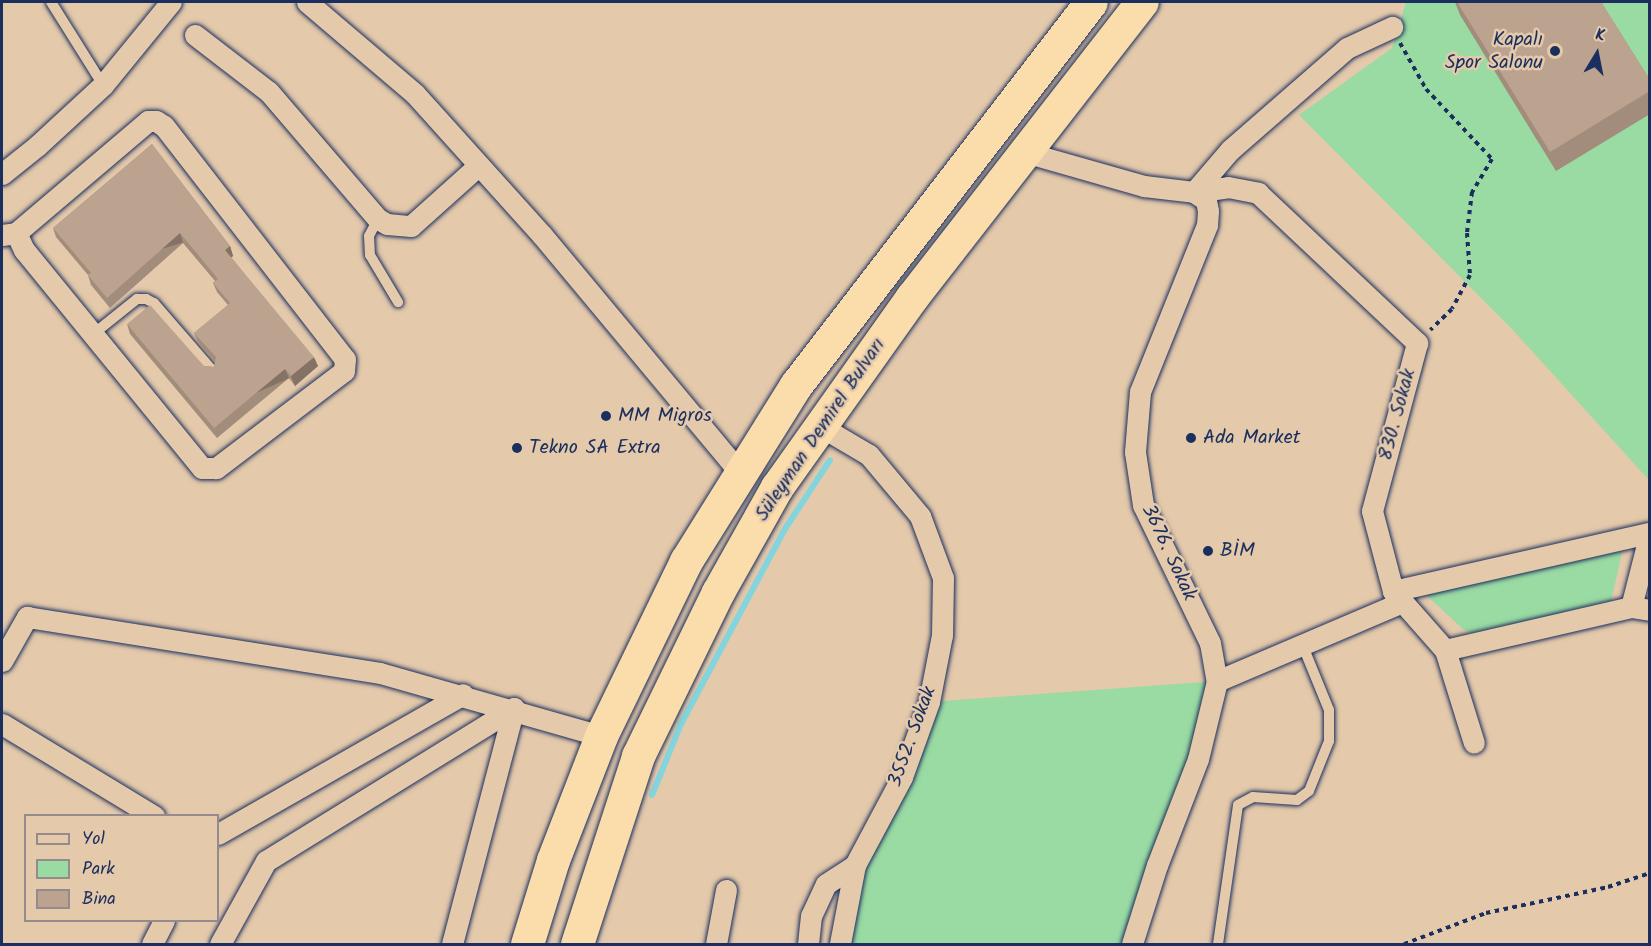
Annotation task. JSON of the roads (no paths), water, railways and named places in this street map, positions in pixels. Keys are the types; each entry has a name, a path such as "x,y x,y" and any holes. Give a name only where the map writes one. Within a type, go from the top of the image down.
{"highway":[{"name":"Süleyman Demirel Bulvarı","path":"527,945 553,860 601,736 686,561 796,385 1091,2"},
{"name":"Süleyman Demirel Bulvarı","path":"577,945 638,756 718,592 777,488 912,297 1028,153 1142,2"}],"street":[{"path":"2,174 37,146 103,85 171,2"},
{"path":"307,2 415,94 542,235 740,473"},
{"path":"1028,153 1144,186 1194,192 1230,150 1338,55 1392,27"},
{"path":"195,35 269,92 378,219 397,227 411,226 479,165"},
{"path":"148,121 156,121 164,126 338,350 345,366 342,375 216,468 206,470 198,465 9,234 148,121"},
{"name":"830. Sokak","path":"1194,192 1228,187 1258,192 1417,343 1372,511 1396,597 1445,650 1474,743"},
{"name":"3676. Sokak","path":"1132,945 1157,865 1198,759 1217,681 1210,643 1143,505 1135,452 1140,392 1207,225 1206,200 1194,192"},
{"name":"3552. Sokak","path":"820,426 869,455 920,516 943,578 942,635 929,702 902,777 855,865 840,945"},
{"path":"1217,681 1302,645 1396,597 1649,533 1640,608 1445,650"},
{"path":"2,661 27,617 380,673 514,708 601,736"},
{"path":"219,833 463,694"},
{"path":"220,945 266,861 514,708"},
{"path":"452,945 514,708"},
{"path":"2,724 151,814"},
{"path":"808,945 812,916 825,884 855,865"},
{"path":"716,945 726,890"},
{"path":"152,945 164,922"}],"lane":[{"path":"51,2 103,85"},
{"path":"378,219 369,236 370,255 398,302"},
{"path":"92,335 137,299 146,299 154,303 213,371"},
{"path":"1218,945 1238,805 1253,797 1298,800 1309,791 1329,741 1329,710 1302,645"}],"waterway":[{"path":"652,795 681,724 785,529 830,460"}],"place":[{"name":"Kapalı Spor Salonu","path":"1555,51"},
{"name":"MM Migros","path":"606,416"},
{"name":"Ada Market","path":"1191,438"},
{"name":"Tekno SA Extra","path":"517,448"},
{"name":"BİM","path":"1208,551"}]}
